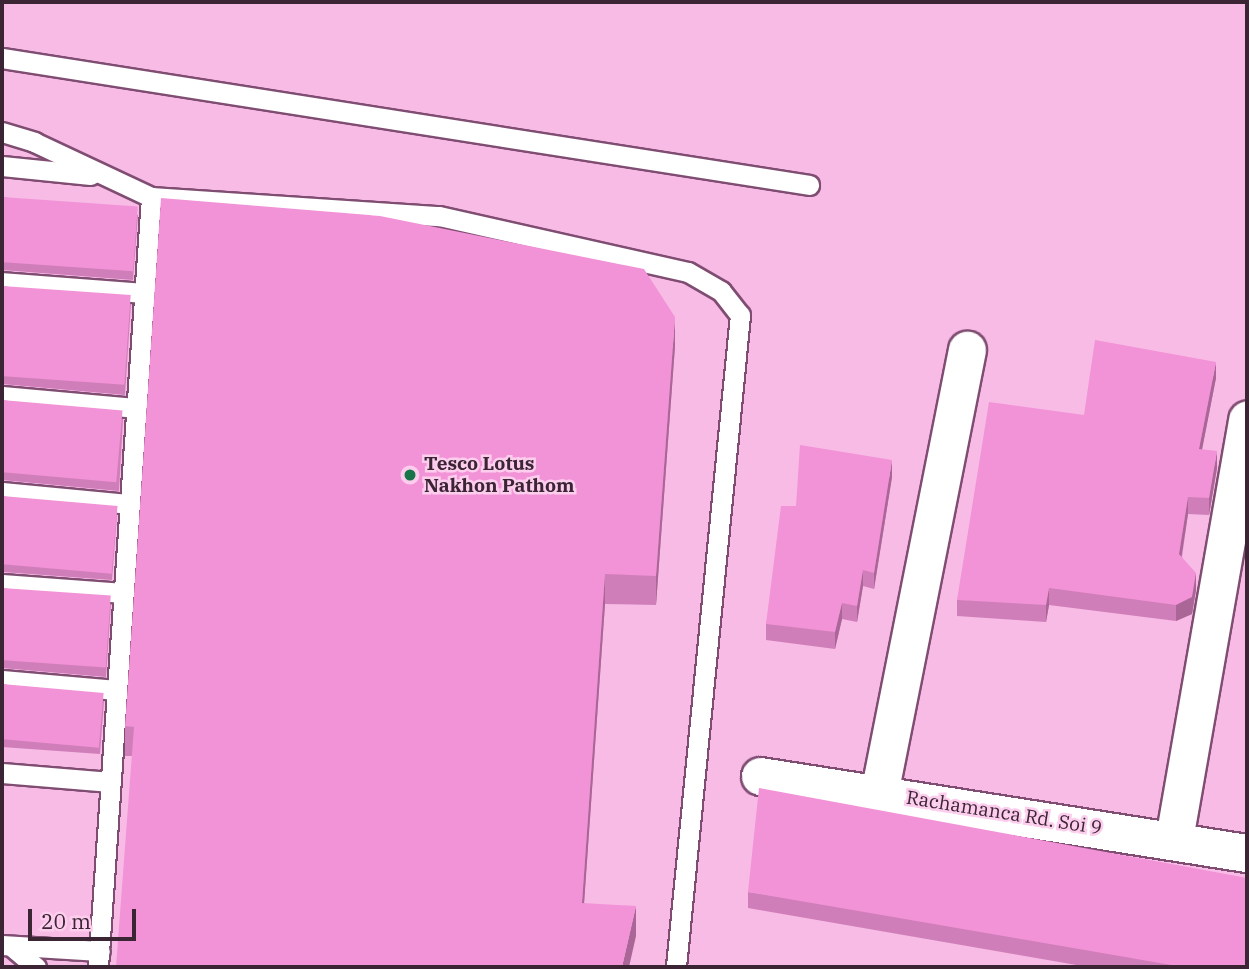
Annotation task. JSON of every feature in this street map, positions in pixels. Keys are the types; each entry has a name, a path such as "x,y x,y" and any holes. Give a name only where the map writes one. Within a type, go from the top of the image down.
{"street":[{"path":"879,794 967,350"},
{"path":"1174,839 1247,419"},
{"name":"Rachamanca Rd. Soi 9","path":"760,776 1174,839 1247,853"}],"lane":[{"path":"2,58 809,185"},
{"path":"2,132 34,142 151,197 439,216 688,272 721,291 740,314 676,967"},
{"path":"2,166 107,177"},
{"path":"7,946 99,959 151,197"},
{"path":"2,282 145,293"},
{"path":"2,396 136,408"},
{"path":"2,492 130,504"},
{"path":"2,584 124,593"},
{"path":"2,680 117,690"},
{"path":"2,774 111,782"},
{"path":"7,946 36,967"}],"building":[{"path":"2,197 138,206 133,271 2,262"},
{"name":"Tesco Lotus Nakhon Pathom","path":"161,198 380,216 644,269 675,317 656,576 605,574 582,903 636,906 622,967 116,967 134,727 125,726"},
{"path":"2,286 131,295 124,385 2,376"},
{"path":"1095,340 1216,362 1199,449 1217,451 1209,498 1188,497 1179,554 1196,573 1192,597 1176,605 1049,588 1046,605 957,600 989,402 1084,415"},
{"path":"2,400 123,411 116,482 2,472"},
{"path":"800,445 892,460 874,573 863,570 857,606 842,603 835,632 766,624 781,506 796,506"},
{"path":"2,496 118,506 112,574 2,564"},
{"path":"2,588 111,596 106,667 2,660"},
{"path":"2,684 104,693 99,748 2,739"},
{"path":"759,788 1247,878 1247,967 1183,967 748,892"}],"place":[{"name":"Tesco Lotus Nakhon Pathom","path":"410,475"}]}
